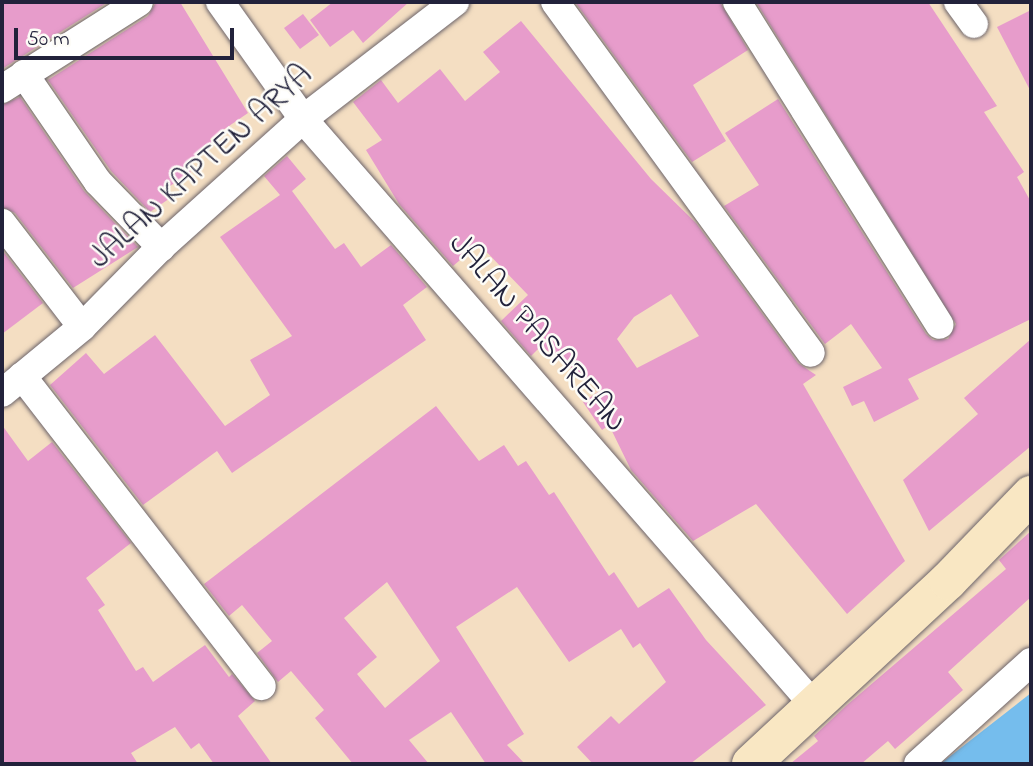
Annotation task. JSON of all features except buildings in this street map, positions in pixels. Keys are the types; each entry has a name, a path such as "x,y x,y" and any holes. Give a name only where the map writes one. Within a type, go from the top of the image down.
{"main road":[{"path":"751,764 812,703 948,581 1031,495"}],"street":[{"path":"139,2 13,81 98,182 161,247"},
{"name":"JALAN PASAREAN","path":"220,2 303,119 812,703"},
{"name":"JALAN KAPTEN ARYA","path":"12,384 82,327 161,247 303,119 455,2"},
{"path":"555,2 811,353"},
{"path":"737,2 940,325"},
{"path":"2,223 82,327"},
{"path":"12,384 262,686"},
{"path":"918,764 1031,663"}],"water":[{"path":"1031,693 1031,764 940,764"}]}
